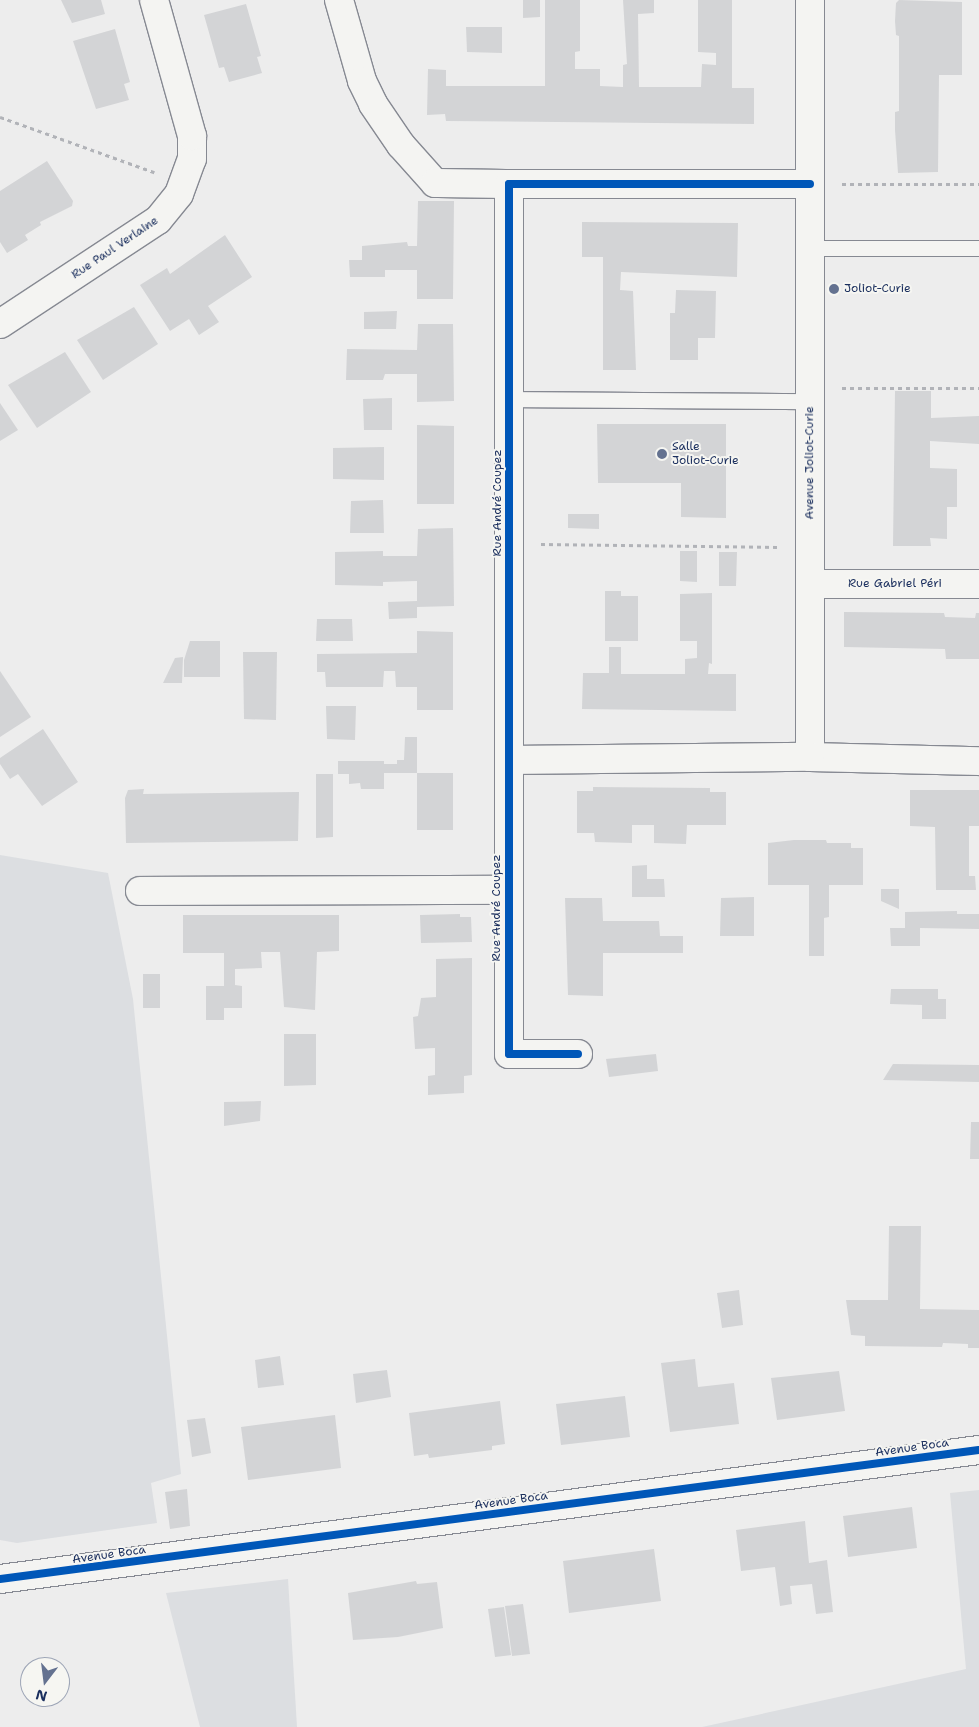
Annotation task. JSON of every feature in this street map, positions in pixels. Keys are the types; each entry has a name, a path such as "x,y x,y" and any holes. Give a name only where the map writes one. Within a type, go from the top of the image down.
{"street":[{"name":"Rue Paul Verlaine","path":"0,324 158,220 174,203 185,183 192,158 192,136 154,0"},
{"path":"339,0 362,81 373,104 401,145 435,183 810,184"},
{"name":"Avenue Joliot-Curie","path":"810,0 810,757"},
{"name":"Rue André Coupez","path":"510,184 509,1054 578,1054"},
{"name":"Rue Gabriel Péri","path":"810,584 979,584"},
{"path":"509,760 810,757 979,761"},
{"name":"Rue André Coupez","path":"140,891 509,890"},
{"name":"Avenue Boca","path":"0,1579 979,1450"}],"lane":[{"path":"810,248 979,248"},
{"path":"509,399 810,394"}],"path":[{"path":"0,117 185,183"},
{"path":"810,184 979,184"},
{"path":"810,394 979,388"},
{"path":"509,544 810,547"}],"shaded area":[{"path":"0,855 108,873 133,999 181,1474 151,1483 157,1523 17,1543 0,1540"},
{"path":"979,1490 979,1727 702,1727 966,1669 950,1493"},
{"path":"288,1579 297,1727 200,1727 166,1593"}],"building":[{"path":"61,0 101,0 105,14 72,23"},
{"path":"523,0 540,0 540,17 523,18"},
{"path":"545,0 580,0 580,51 575,52 575,69 600,69 600,86 623,87 623,65 627,64 623,0 654,0 654,13 638,14 639,87 701,87 702,64 716,65 716,53 698,52 698,0 732,0 732,88 754,88 754,124 446,121 445,114 427,115 428,69 446,70 446,86 545,86"},
{"path":"899,0 962,2 962,75 939,75 938,172 898,173 895,112 899,111 899,36 896,35 895,21 896,3"},
{"path":"246,4 261,56 257,57 262,73 229,82 224,67 219,68 204,15"},
{"path":"466,27 502,27 502,53 467,52"},
{"path":"115,29 130,82 124,84 129,100 96,109 73,41"},
{"path":"47,161 73,201 72,206 40,222 41,225 25,235 28,240 7,253 0,242 0,191"},
{"path":"418,201 454,201 453,299 417,299 417,270 385,270 385,277 350,277 349,260 362,260 362,246 407,242 408,246 417,246"},
{"path":"582,222 738,223 737,277 621,272 620,290 633,291 636,370 603,370 603,257 582,257"},
{"path":"225,235 252,277 208,306 219,322 199,335 189,319 170,331 140,285 167,268 170,274"},
{"path":"676,290 716,291 715,338 698,338 698,360 670,360 670,313 675,313"},
{"path":"134,307 158,344 103,380 77,340"},
{"path":"397,311 396,329 364,329 364,312"},
{"path":"418,324 453,324 454,401 417,402 417,374 385,374 383,380 346,380 347,349 417,350"},
{"path":"65,352 91,392 37,428 8,385"},
{"path":"895,391 931,391 931,418 979,416 979,444 930,441 930,468 957,469 957,507 947,507 947,539 930,538 931,546 893,546"},
{"path":"392,398 392,430 364,430 363,399"},
{"path":"0,403 18,430 0,441"},
{"name":"Salle Joliot-Curie","path":"597,424 726,424 726,518 681,517 681,483 598,483"},
{"path":"417,425 454,426 454,504 417,504"},
{"path":"384,447 384,480 333,479 333,448"},
{"path":"383,500 384,533 350,533 351,501"},
{"path":"568,514 599,514 599,529 568,528"},
{"path":"453,528 454,606 417,607 417,618 389,619 388,602 417,601 417,581 383,582 383,586 335,585 335,552 383,551 383,556 417,556 418,529"},
{"path":"680,551 697,551 697,582 680,581"},
{"path":"719,552 737,552 736,586 719,586"},
{"path":"605,591 621,591 621,596 638,596 638,641 605,641"},
{"path":"712,593 712,664 709,663 708,674 736,674 736,711 582,709 583,673 609,673 609,647 621,647 621,674 685,674 685,659 697,658 697,641 680,641 680,594"},
{"path":"844,612 944,613 945,617 975,618 976,613 979,613 979,659 946,659 945,649 844,647"},
{"path":"317,619 352,619 353,641 316,641"},
{"path":"417,631 453,632 453,710 417,710 417,687 396,687 395,671 384,671 383,687 326,687 325,672 317,672 317,654 417,653"},
{"path":"190,641 220,641 220,677 184,677 184,660"},
{"path":"243,652 277,652 276,720 244,719"},
{"path":"183,657 182,683 163,683 175,658"},
{"path":"0,671 31,717 0,737"},
{"path":"326,706 356,706 355,740 327,739"},
{"path":"43,729 78,782 42,806 18,774 10,779 0,764 0,758"},
{"path":"405,737 417,737 417,773 384,773 384,789 361,789 360,783 349,784 349,774 338,774 338,761 384,761 384,764 397,764 397,760 404,760"},
{"path":"417,773 453,773 453,830 417,830"},
{"path":"316,774 333,774 333,837 316,838"},
{"path":"593,787 710,788 710,792 726,792 726,825 687,825 686,844 654,843 654,825 632,825 632,843 595,842 594,833 577,833 577,791 593,791"},
{"path":"144,789 143,794 299,792 298,841 126,843 125,798 128,790"},
{"path":"910,790 979,790 979,826 969,826 969,876 975,876 976,890 936,890 935,827 910,826"},
{"path":"794,840 826,840 827,843 851,843 851,848 863,848 863,885 829,885 829,917 824,918 824,956 809,956 809,885 768,885 768,843"},
{"path":"647,865 647,879 664,879 665,897 632,897 632,866"},
{"path":"881,889 899,889 899,909 881,901"},
{"path":"754,897 754,936 720,936 721,898"},
{"path":"565,898 602,898 603,921 659,921 660,936 683,936 683,953 603,953 603,996 568,995"},
{"path":"957,911 957,914 979,914 979,929 920,928 920,946 891,946 890,928 905,928 905,912"},
{"path":"460,914 460,917 471,917 472,942 421,943 420,915"},
{"path":"183,915 339,915 339,951 317,952 315,1010 284,1007 280,952 261,952 262,968 235,969 235,985 242,986 242,1008 224,1008 224,1020 206,1020 206,986 224,986 224,953 183,953"},
{"path":"472,958 472,1075 464,1076 464,1093 428,1095 428,1076 435,1075 435,1048 415,1049 413,1017 418,1016 421,998 436,997 436,959"},
{"path":"143,974 160,974 160,1008 143,1008"},
{"path":"891,989 938,989 938,999 946,999 946,1019 922,1019 922,1005 890,1004"},
{"path":"284,1034 316,1034 316,1085 284,1086"},
{"path":"656,1054 658,1071 609,1077 606,1059"},
{"path":"893,1064 979,1065 979,1082 883,1080"},
{"path":"261,1101 260,1121 224,1126 224,1102"},
{"path":"971,1122 979,1122 979,1159 970,1159"},
{"path":"889,1226 921,1226 920,1309 979,1310 979,1348 968,1348 968,1344 943,1343 942,1347 865,1346 865,1336 851,1335 846,1300 888,1300"},
{"path":"739,1290 743,1325 722,1328 717,1293"},
{"path":"280,1356 284,1385 258,1388 255,1360"},
{"path":"695,1359 698,1387 734,1383 739,1424 670,1432 661,1363"},
{"path":"387,1370 391,1397 356,1403 353,1374"},
{"path":"839,1371 845,1411 777,1420 771,1378"},
{"path":"625,1396 630,1437 561,1445 556,1404"},
{"path":"500,1401 505,1444 492,1446 492,1450 429,1458 428,1454 414,1456 409,1413"},
{"path":"335,1415 341,1468 248,1480 241,1427"},
{"path":"205,1418 211,1453 192,1457 187,1420"},
{"path":"187,1489 190,1526 170,1529 165,1492"},
{"path":"912,1507 917,1548 848,1557 843,1516"},
{"path":"805,1521 809,1563 827,1560 833,1612 816,1614 812,1584 790,1586 792,1604 780,1606 775,1567 741,1571 736,1530"},
{"path":"654,1549 661,1601 569,1613 563,1561"},
{"path":"416,1581 417,1584 437,1582 443,1628 398,1637 353,1640 348,1593"},
{"path":"523,1604 530,1654 512,1656 505,1606"},
{"path":"504,1607 511,1655 495,1657 488,1609"}],"cycle path":[{"path":"578,1054 509,1054 509,184 810,184"},
{"path":"0,1579 979,1450"}],"place":[{"name":"Joliot-Curie","path":"834,289"},
{"name":"Salle Joliot-Curie","path":"662,454"}]}
